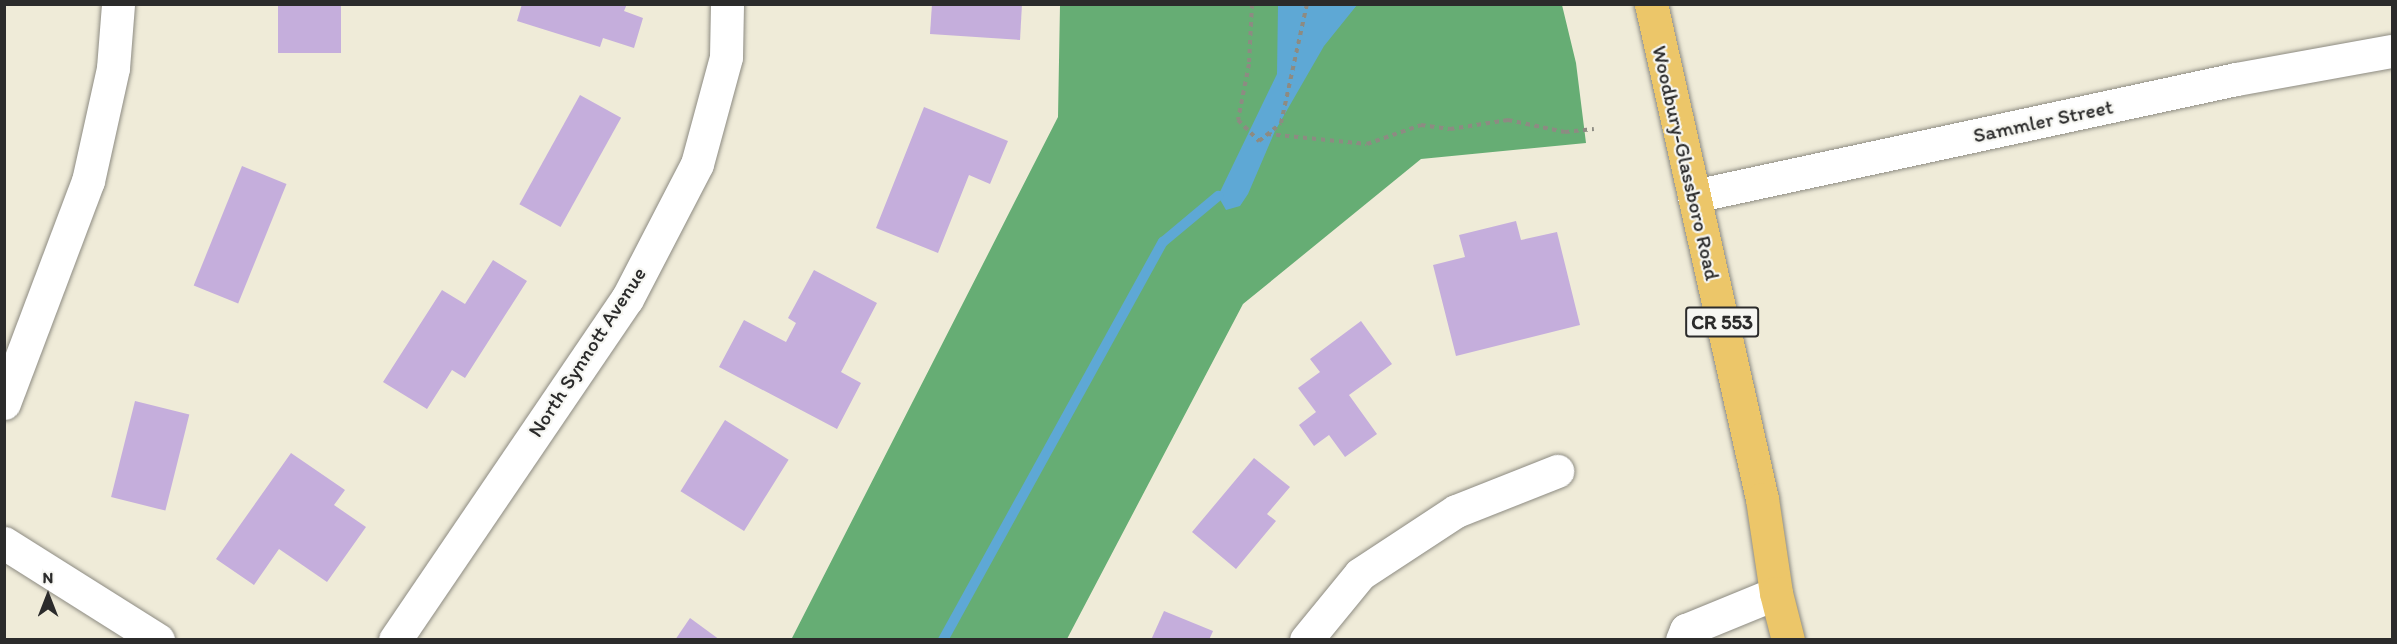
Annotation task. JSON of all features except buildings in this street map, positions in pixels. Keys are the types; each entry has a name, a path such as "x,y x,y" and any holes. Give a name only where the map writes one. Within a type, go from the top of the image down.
{"main road":[{"name":"Woodbury-Glassboro Road","path":"1651,4 1762,499 1776,593 1788,639"}],"street":[{"path":"4,403 88,181 113,68 117,4"},
{"name":"North Synnott Avenue","path":"395,639 627,299 697,164 726,57 728,4"},
{"name":"Sammler Street","path":"1694,196 2236,79 2392,51"},
{"path":"1306,639 1360,574 1456,512 1557,471"},
{"path":"4,543 158,639"},
{"path":"1682,639 1686,630 1776,593"}],"path":[{"path":"1252,4 1249,64 1238,120 1259,141 1281,123 1307,4"},
{"path":"1268,134 1367,144 1421,124 1450,129 1508,120 1565,132 1594,129"}],"green space":[{"path":"1060,5 1562,5 1576,63 1586,143 1421,159 1243,304 1067,639 791,640 1058,117"}],"water":[{"path":"1278,5 1357,5 1324,46 1275,131 1248,194 1240,206 1226,210 1218,196 1277,74"}],"waterway":[{"path":"943,640 1163,242 1218,196"}]}
